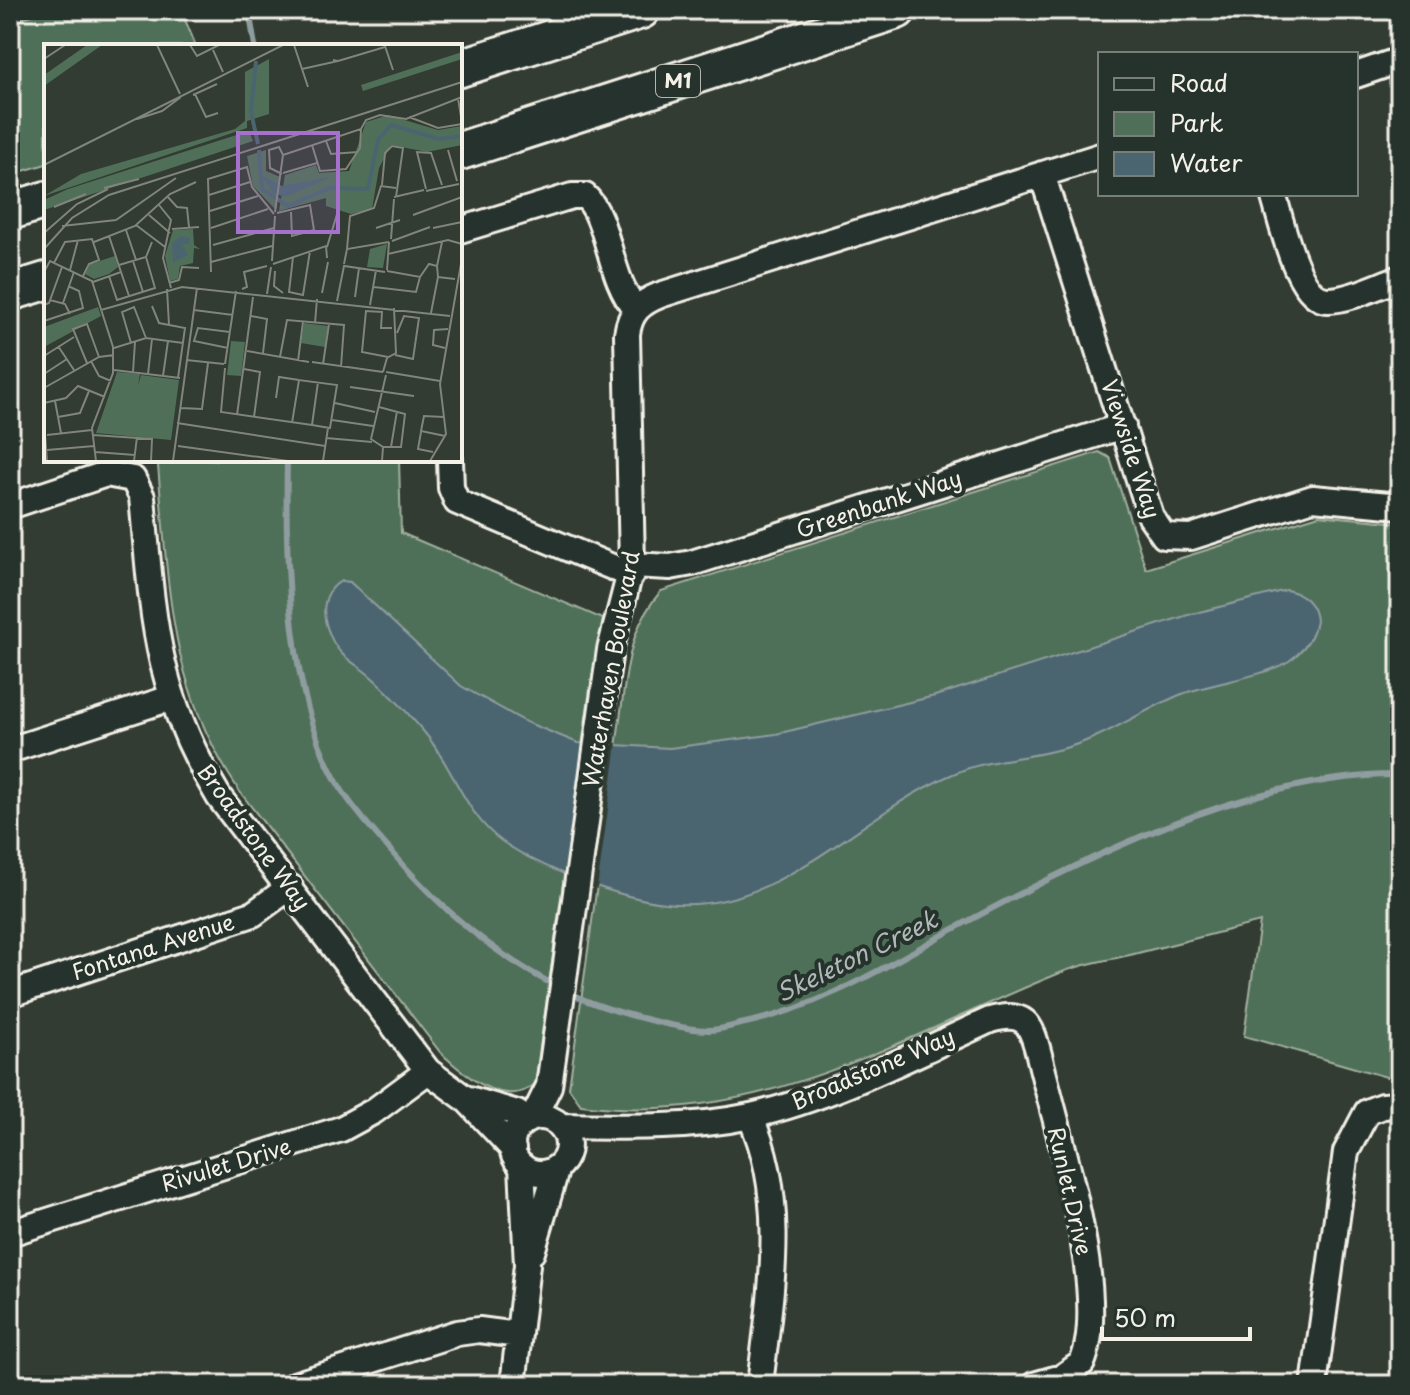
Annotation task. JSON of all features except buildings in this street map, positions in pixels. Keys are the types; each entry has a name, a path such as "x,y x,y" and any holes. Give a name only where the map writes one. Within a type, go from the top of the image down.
{"highway":[{"path":"462,67 641,10"},
{"name":"M1","path":"462,150 897,10"},
{"path":"10,211 44,201"},
{"path":"10,292 44,282"}],"street":[{"path":"1358,74 1400,60"},
{"path":"462,229 579,195 590,201 619,284 636,309 660,295 1098,157"},
{"name":"Viewside Way","path":"1042,174 1151,517 1164,536 1173,539 1204,534 1313,498 1400,506"},
{"path":"1274,196 1301,280 1315,296 1331,300 1400,278"},
{"name":"Waterhaven Boulevard","path":"530,1119 549,1086 604,691 613,636 632,570 627,334 636,309"},
{"name":"Greenbank Way","path":"632,570 692,563 1123,426"},
{"path":"450,462 451,488 457,502 632,570"},
{"name":"Broadstone Way","path":"10,506 106,474 133,479 142,497 153,621 171,698 196,760 219,797 428,1071 466,1099 518,1157"},
{"path":"10,750 171,698"},
{"name":"Fontana Avenue","path":"10,994 253,914 290,887"},
{"name":"Broadstone Way","path":"560,1124 627,1128 750,1116 804,1101 990,1020 1012,1016 1022,1019"},
{"name":"Runlet Drive","path":"1022,1019 1033,1033 1082,1225 1089,1284 1088,1336 1082,1363 1062,1377 1034,1385"},
{"name":"Rivulet Drive","path":"10,1233 341,1129 374,1111 428,1071"},
{"name":"Waterhaven Boulevard","path":"549,1086 560,1124"},
{"path":"1314,1385 1346,1152 1346,1123 1360,1104 1380,1095 1400,1099"},
{"name":"Broadstone Way","path":"466,1099 530,1119"},
{"path":"1346,1152 1367,1112 1382,1106 1400,1105"},
{"path":"750,1116 758,1133 771,1197 775,1251 760,1385"},
{"path":"513,1385 527,1265 514,1134 530,1119 546,1117 560,1124 568,1137 527,1265"},
{"name":"Broadstone Way","path":"562,1162 627,1128"},
{"path":"518,1157 538,1172 562,1162"},
{"path":"294,1385 457,1333 479,1330 519,1335"}],"green space":[{"path":"47,10 181,10 195,44 44,44 44,165 10,175 10,22"},
{"path":"1099,452 1110,458 1146,569 1319,515 1400,523 1400,1081 1244,1036 1260,922 1073,968 889,1048 772,1090 711,1103 647,1108 581,1105 569,1088 625,682 636,634 646,612 661,591"},
{"path":"161,462 399,462 401,533 603,619 590,689 535,1084 523,1091 498,1091 473,1079 440,1052 240,792 216,753 198,714 176,635 158,466"}],"water":[{"path":"341,581 350,582 461,686 526,722 578,743 670,748 776,734 935,696 1188,615 1286,590 1307,600 1316,621 1303,648 1278,667 1182,694 1074,745 966,769 892,807 785,877 747,893 708,903 665,903 604,889 559,872 519,852 490,831 469,805 424,732 390,694 346,658 333,642 324,612 326,598"}],"pier":[{"path":"583,739 617,743 597,889 564,876"}],"waterway":[{"name":"Skeleton Creek","path":"249,10 255,44"},
{"name":"Skeleton Creek","path":"287,462 287,542 293,631 310,717 324,757 357,812 439,902 494,948 556,986"},
{"name":"Skeleton Creek","path":"570,993 618,1011 695,1029 718,1029 772,1016 850,985 1053,877 1166,826 1284,789 1343,778 1400,775"}],"railway":[{"path":"10,14 22,10"}]}
